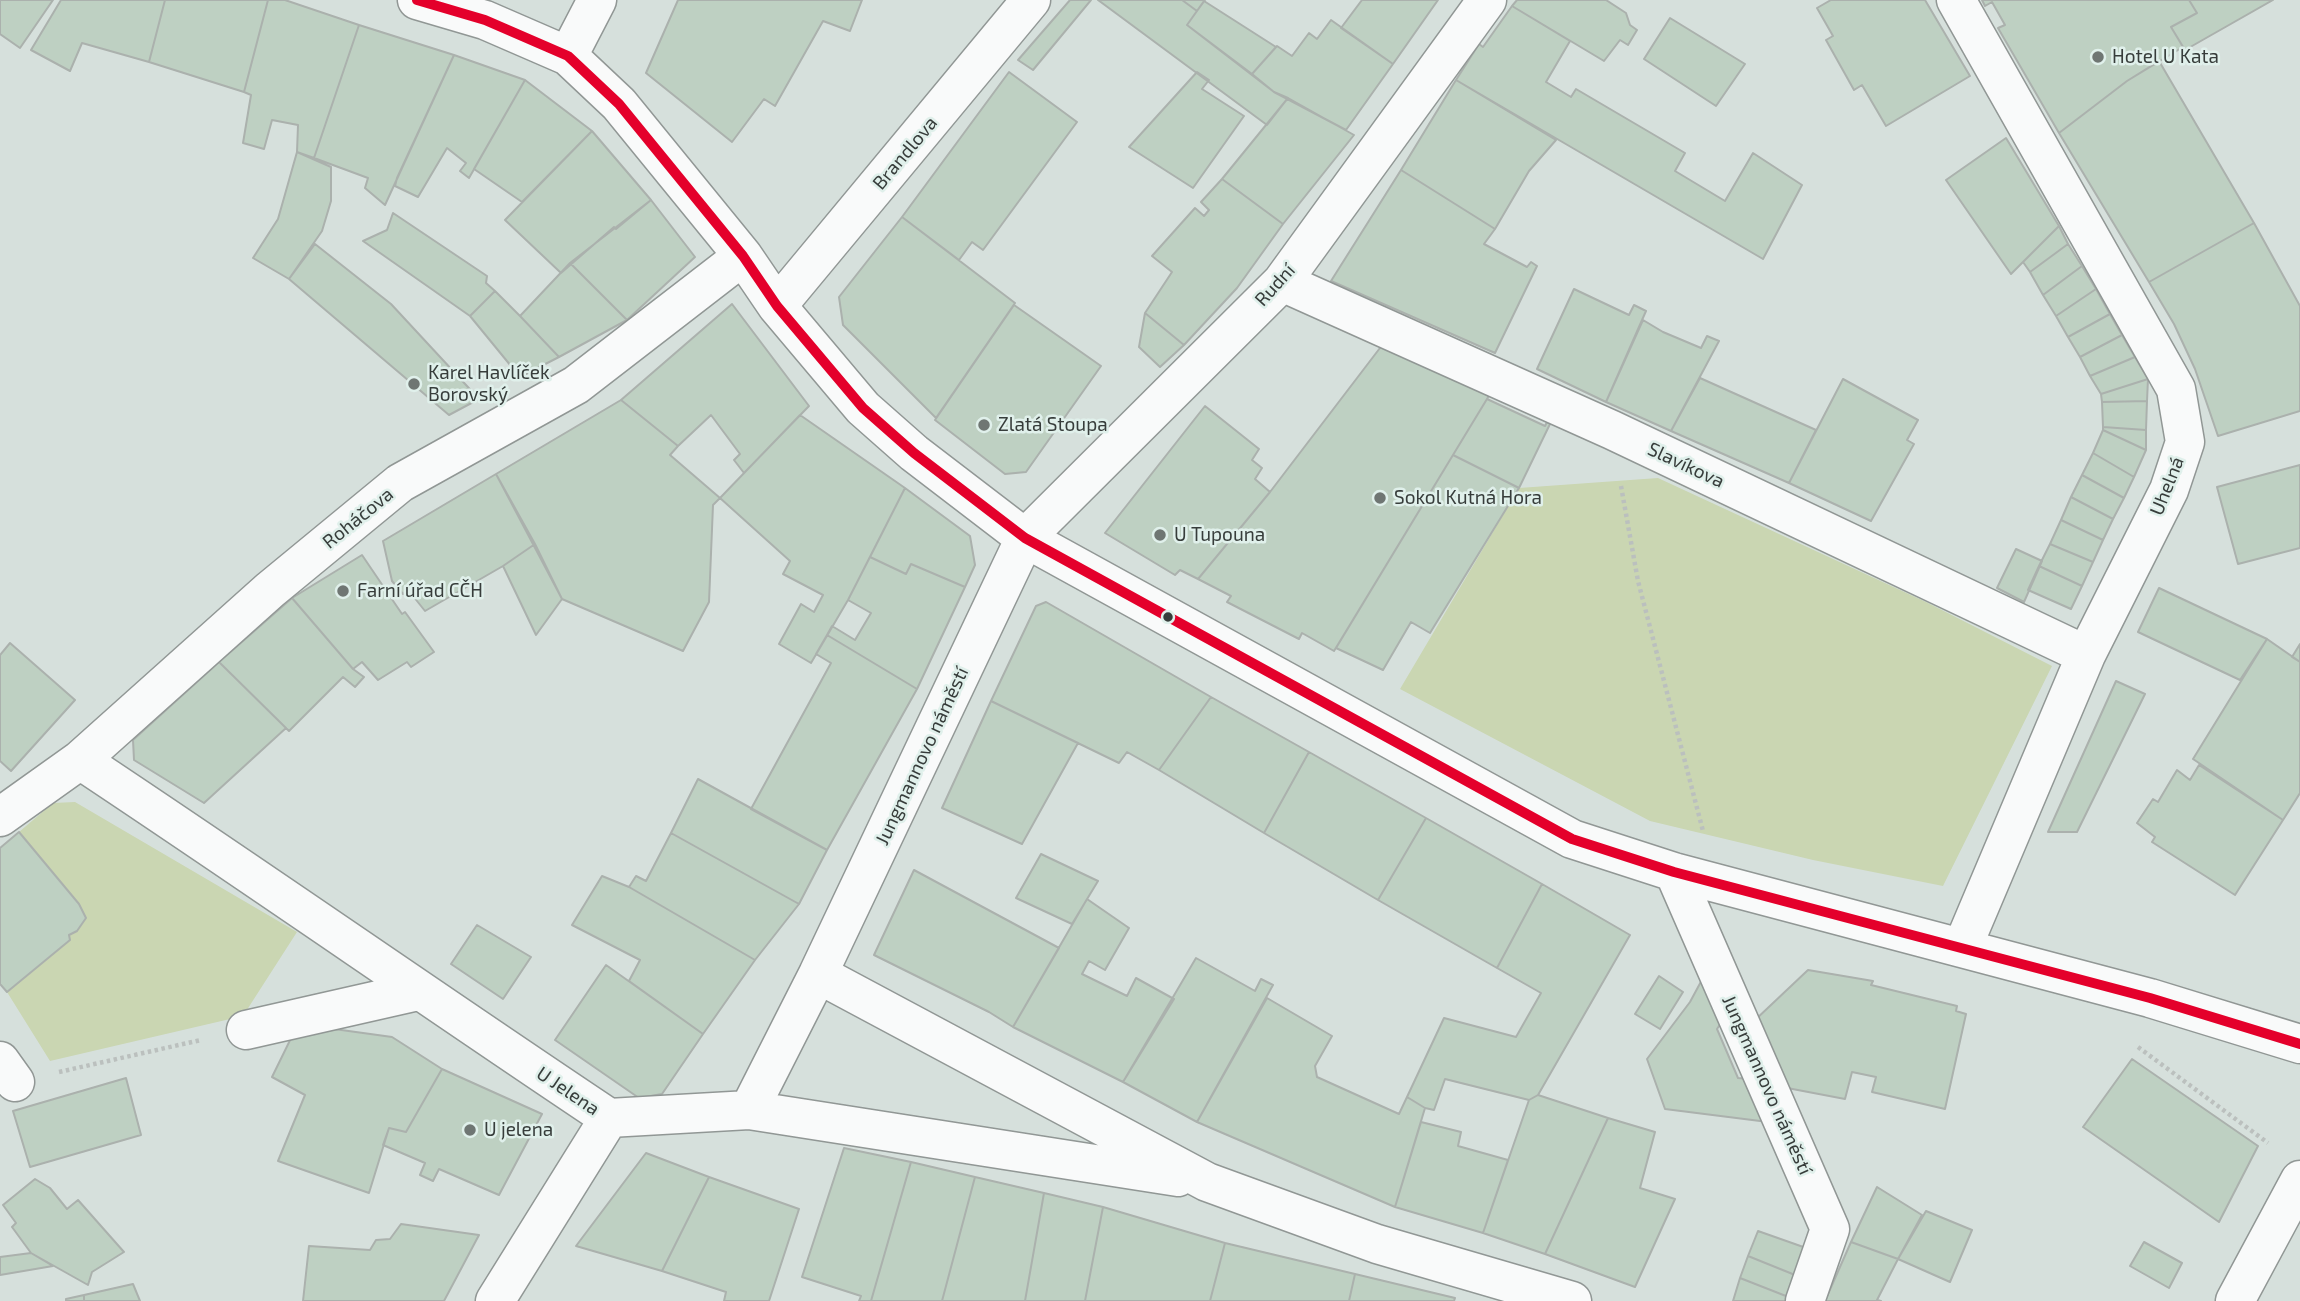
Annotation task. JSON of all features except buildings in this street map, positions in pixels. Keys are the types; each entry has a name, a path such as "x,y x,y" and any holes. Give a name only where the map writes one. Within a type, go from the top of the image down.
{"street":[{"path":"417,0 485,20 568,55 619,104 743,256 777,306 863,408 914,453 1025,538 1572,839 1674,872 2150,998 2300,1044"},
{"path":"568,55 597,0"},
{"name":"Brandlova","path":"777,306 1031,0"},
{"name":"Rudní","path":"1025,538 1282,282 1487,0"},
{"name":"Uhelná","path":"1956,0 2176,389 2185,442 2169,490 2087,655 1962,948"},
{"name":"Roháčova","path":"0,817 80,760 270,590 400,483 576,385 743,256"},
{"name":"Slavíkova","path":"1282,282 1612,430 2087,655"},
{"name":"Jungmannovo náměstí","path":"749,1110 818,974 1025,538"},
{"name":"U Jelena","path":"80,760 308,911 418,991 609,1118 495,1301"},
{"name":"Jungmannovo náměstí","path":"1674,872 1830,1229 1805,1301"},
{"path":"818,974 1207,1182 1377,1244 1572,1301"},
{"path":"246,1030 418,991"},
{"path":"609,1118 749,1110 1207,1182"},
{"path":"2235,1301 2300,1180"}],"path":[{"path":"1612,430 1641,593 1717,884"},
{"path":"7,1071 246,1030"},
{"path":"2137,1047 2268,1143"}],"green space":[{"path":"1658,478 1926,602 2052,666 1943,886 1813,860 1650,821 1400,689 1519,488"},
{"path":"75,802 297,932 243,1016 50,1061 7,992 70,940 69,935 77,931 86,918 79,904 19,832 53,803"}],"transit line":[{"path":"417,0 485,20 568,56 619,104 743,256 777,306 863,408 914,453 1025,538 1572,839 1674,872 2150,998 2300,1044"}],"place":[{"name":"Hotel U Kata","path":"2098,57"},
{"name":"Karel Havlíček Borovský","path":"414,384"},
{"name":"Zlatá Stoupa","path":"984,425"},
{"name":"Sokol Kutná Hora","path":"1380,498"},
{"name":"U Tupouna","path":"1160,535"},
{"name":"Farní úřad CČH","path":"343,591"},
{"name":"U jelena","path":"470,1130"}]}
